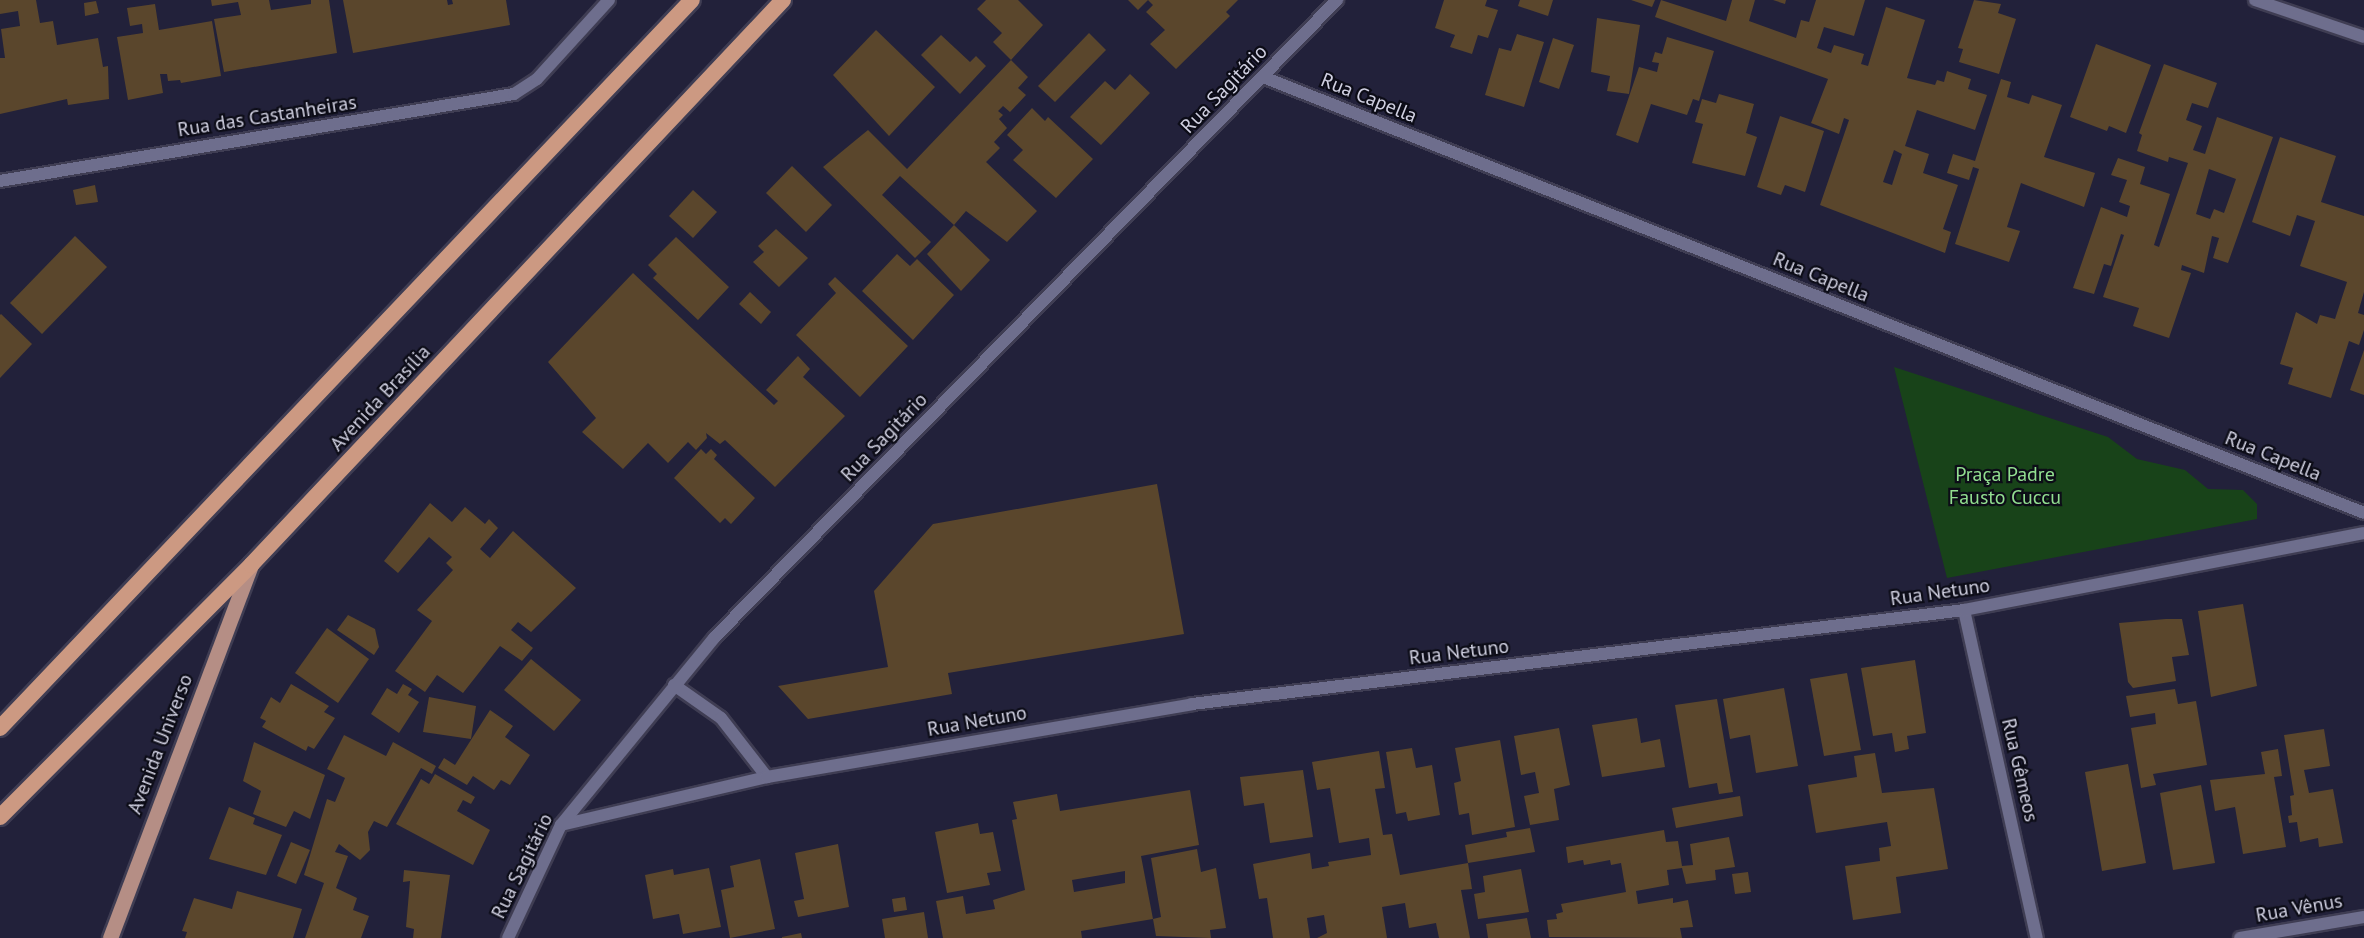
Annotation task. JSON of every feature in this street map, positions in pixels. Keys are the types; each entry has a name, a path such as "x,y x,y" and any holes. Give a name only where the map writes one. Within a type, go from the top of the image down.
{"highway":[{"path":"0,728 692,0"},
{"name":"Avenida Brasília","path":"0,817 251,566 783,0"}],"main road":[{"name":"Avenida Universo","path":"110,938 251,566"}],"street":[{"name":"Rua das Castanheiras","path":"0,181 514,94 537,79 609,0"},
{"name":"Rua Sagitário","path":"508,938 561,825 714,638 1337,0"},
{"path":"2255,0 2364,37"},
{"name":"Rua Capella","path":"1263,77 2364,513"},
{"name":"Rua Netuno","path":"561,825 767,777 1192,704 1964,610 2364,533"},
{"name":"Rua Gêmeos","path":"1964,610 2037,938"},
{"path":"674,685 721,718 767,777"},
{"name":"Rua Vênus","path":"2240,938 2364,917"}],"green space":[{"name":"Praça Padre Fausto Cuccu","path":"1894,367 2108,437 2137,459 2185,470 2208,489 2243,490 2257,504 2257,519 1947,578"}],"building":[{"path":"0,0 36,0 40,23 53,21 57,45 98,38 103,67 108,66 109,99 68,105 67,99 0,114 0,58 5,58 1,29 20,26 18,11 0,14"},
{"path":"211,0 269,0 271,10 311,4 311,0 329,0 337,53 224,72 214,19 241,15 238,2 212,6"},
{"path":"343,0 447,0 448,5 453,4 452,0 506,0 510,25 353,53"},
{"path":"986,0 1018,0 1043,25 1011,60 993,42 1002,33 977,9"},
{"path":"1128,0 1148,0 1138,10"},
{"path":"1148,0 1238,0 1226,12 1230,16 1176,69 1150,44 1165,30 1146,12 1153,5"},
{"path":"1444,0 1487,0 1485,6 1498,10 1488,38 1478,35 1472,54 1450,47 1455,35 1435,28"},
{"path":"1520,0 1553,0 1548,16 1518,6"},
{"path":"1631,0 1655,0 1652,7"},
{"path":"1661,0 1726,21 1732,0 1755,0 1749,21 1796,38 1801,20 1809,22 1816,0 1865,0 1854,36 1824,27 1817,48 1831,53 1834,45 1864,54 1861,64 1868,66 1886,7 1925,20 1907,78 1935,85 1937,80 1944,82 1947,71 1971,79 1968,89 1987,95 1975,130 1917,110 1905,146 1929,154 1923,173 1958,185 1943,229 1951,232 1945,253 1820,205 1849,120 1844,118 1839,134 1811,123 1828,79 1655,17","holes":["1894,150 1902,154 1892,185 1883,182"]},
{"path":"1773,0 1786,0 1785,4"},
{"path":"1974,0 2001,4 1998,13 2016,19 1999,74 1959,62 1963,49 1958,48"},
{"path":"96,1 99,13 85,16 84,3"},
{"path":"155,4 159,30 212,21 221,76 181,83 180,80 168,81 167,74 160,74 163,93 128,100 117,37 143,33 142,24 130,26 127,8"},
{"path":"1597,18 1640,25 1629,94 1607,91 1610,76 1591,72"},
{"path":"876,30 935,87 889,136 833,75"},
{"path":"1089,33 1106,50 1055,102 1038,86"},
{"path":"1517,34 1544,42 1524,107 1485,95 1499,48 1511,51"},
{"path":"941,35 970,62 976,56 986,66 960,94 921,55"},
{"path":"1667,37 1714,51 1699,101 1693,99 1687,115 1651,104 1638,143 1616,135 1639,67 1657,72 1659,63 1652,62 1655,52 1662,54"},
{"path":"1553,38 1574,45 1559,89 1539,82"},
{"path":"2096,44 2151,65 2126,133 2109,126 2107,131 2070,117"},
{"path":"1011,60 1028,77 1018,88 1026,95 1010,112 1003,106 998,111 1003,115 999,119 1007,128 994,142 1000,148 986,162 1037,211 1007,242 966,211 954,225 900,176 882,195 931,242 915,258 823,167 868,130 907,169"},
{"path":"2164,64 2217,83 2208,108 2192,103 2186,120 2202,126 2193,150 2205,154 2217,117 2273,137 2228,263 2213,258 2219,238 2212,236 2204,273 2182,265 2181,270 2191,273 2169,338 2133,326 2139,308 2103,297 2124,235 2121,234 2111,266 2104,264 2094,294 2073,288 2101,207 2127,217 2130,206 2119,202 2127,180 2111,175 2118,158 2145,167 2140,184 2170,194 2154,245 2159,247 2188,163 2169,157 2168,162 2137,151 2142,135 2139,133","holes":["2209,169 2236,179 2224,213 2214,209 2210,219 2196,214"]},
{"path":"1130,74 1150,93 1101,145 1070,117 1105,81 1115,90"},
{"path":"2001,79 2011,82 2007,97 2029,104 2032,95 2062,105 2044,157 2095,173 2084,207 2021,183 2007,227 2020,231 2009,262 1955,244 1979,169 1973,167 1969,180 1947,173 1953,154 1975,161"},
{"path":"1719,94 1754,104 1746,133 1757,137 1745,176 1692,163 1703,124 1695,122 1702,99 1716,103"},
{"path":"1032,108 1045,121 1048,117 1093,159 1056,198 1013,160 1023,150 1007,135"},
{"path":"1780,116 1824,131 1805,192 1785,185 1781,195 1757,187"},
{"path":"2280,137 2336,156 2321,202 2364,216 2364,292 2358,313 2364,315 2364,330 2359,345 2349,341 2331,398 2288,384 2293,368 2280,364 2296,312 2317,324 2320,315 2335,319 2347,282 2300,266 2315,221 2297,215 2290,236 2252,222"},
{"path":"792,166 832,205 806,232 766,193"},
{"path":"95,185 98,202 76,205 73,190"},
{"path":"693,190 717,212 693,238 669,216"},
{"path":"954,225 990,260 961,291 927,254"},
{"path":"776,229 808,258 779,287 753,262 764,252 758,246"},
{"path":"75,236 107,267 42,334 10,303"},
{"path":"676,237 729,287 698,320 653,278 657,274 648,265"},
{"path":"897,254 910,266 917,259 954,295 913,340 862,291"},
{"path":"633,273 774,405 778,401 766,390 798,356 810,369 803,377 845,416 775,487 725,440 720,444 706,433 707,438 696,450 688,442 668,463 648,443 623,469 582,432 596,418 548,362"},
{"path":"835,277 908,346 860,397 796,335 836,293 828,284"},
{"path":"750,292 771,312 761,324 739,304"},
{"path":"0,315 32,344 0,378"},
{"path":"2364,350 2364,395 2350,390"},
{"path":"701,449 706,454 711,449 717,455 714,459 755,498 731,524 725,518 720,523 674,478"},
{"path":"1157,484 1184,634 948,673 952,694 808,719 778,686 888,667 874,591 933,524"},
{"path":"430,503 452,522 465,507 485,524 489,519 498,528 480,549 490,558 513,531 576,588 531,632 518,622 511,630 533,648 522,661 500,646 463,693 437,675 425,692 395,671 432,621 417,610 453,570 446,563 452,557 429,537 398,573 384,561"},
{"path":"2243,604 2257,686 2211,697 2198,611"},
{"path":"348,615 375,629 379,647 374,655 337,630"},
{"path":"2182,619 2189,655 2172,657 2176,681 2133,688 2128,682 2119,623"},
{"path":"327,628 369,659 338,703 295,673"},
{"path":"531,659 581,700 554,731 504,690"},
{"path":"1915,660 1926,733 1907,736 1909,749 1895,752 1892,733 1873,736 1861,668"},
{"path":"1847,673 1861,750 1824,756 1810,679"},
{"path":"291,684 329,706 324,712 335,718 314,749 308,746 306,751 262,727 266,721 260,718 271,697 280,703"},
{"path":"403,684 412,689 408,695 419,702 399,733 371,714 387,688 397,694"},
{"path":"1784,688 1798,766 1756,773 1750,735 1730,739 1723,699"},
{"path":"2175,689 2178,704 2196,701 2207,765 2153,774 2156,785 2141,788 2131,728 2156,724 2155,713 2130,717 2126,696"},
{"path":"429,697 476,706 471,739 423,732"},
{"path":"1717,699 1733,792 1719,794 1717,783 1689,788 1675,705"},
{"path":"490,710 513,726 505,737 530,755 510,785 501,780 494,790 473,776 467,785 438,768 444,758 455,765"},
{"path":"1637,718 1641,743 1660,739 1665,767 1602,777 1592,725"},
{"path":"1559,728 1570,785 1554,789 1559,820 1530,825 1524,796 1539,793 1535,772 1521,775 1514,736"},
{"path":"2324,729 2330,766 2304,770 2309,793 2333,789 2343,843 2319,847 2318,838 2300,842 2297,822 2289,823 2288,816 2292,815 2290,796 2294,795 2284,735"},
{"path":"344,735 386,756 393,742 436,766 432,774 421,768 387,827 374,821 368,832 370,850 360,860 339,844 335,852 348,856 336,888 357,898 353,910 369,916 361,938 305,938 324,883 304,875 327,799 335,802 345,778 327,769"},
{"path":"1500,740 1515,827 1472,835 1469,813 1459,815 1454,783 1461,781 1455,748"},
{"path":"254,742 325,775 310,819 294,811 286,827 253,814 261,791 243,781"},
{"path":"1412,748 1416,768 1432,765 1440,815 1408,821 1406,812 1396,814 1386,752"},
{"path":"2278,749 2282,776 2274,777 2286,847 2243,854 2235,807 2215,811 2210,780 2265,774 2261,752"},
{"path":"1379,751 1385,788 1375,789 1383,835 1392,834 1400,875 1468,863 1472,889 1461,890 1470,938 1439,938 1436,923 1409,928 1405,903 1382,907 1387,938 1317,938 1327,933 1324,915 1307,918 1310,938 1273,938 1267,898 1259,899 1253,864 1310,853 1312,869 1329,866 1328,862 1371,855 1369,838 1339,843 1330,788 1317,790 1312,762"},
{"path":"1875,753 1882,793 1934,788 1948,869 1896,877 1901,913 1853,920 1845,866 1880,861 1879,848 1891,846 1887,822 1816,833 1808,785 1857,777 1854,756"},
{"path":"2128,764 2146,863 2102,871 2085,772"},
{"path":"1303,770 1313,837 1270,843 1264,803 1244,806 1240,777"},
{"path":"435,774 475,797 471,804 463,800 457,811 490,830 473,865 396,824 421,779 429,784"},
{"path":"2201,785 2215,863 2173,870 2160,793"},
{"path":"1190,790 1199,845 1141,856 1153,919 1081,931 1082,938 943,938 936,901 963,896 966,914 995,909 993,900 1025,890 1012,820 1017,819 1013,802 1057,794 1060,811","holes":["1125,871 1125,883 1074,892 1072,880"]},
{"path":"1740,796 1743,816 1676,828 1672,808"},
{"path":"229,807 255,818 253,824 282,835 266,875 209,859"},
{"path":"978,823 980,834 993,832 1001,871 987,873 990,885 947,893 935,832"},
{"path":"1530,828 1535,852 1468,863 1465,845 1507,837 1506,832"},
{"path":"1664,830 1666,842 1678,841 1682,866 1693,865 1690,844 1729,837 1735,867 1715,870 1716,880 1686,884 1682,868 1667,870 1669,885 1636,891 1638,904 1673,898 1673,903 1688,900 1693,927 1680,928 1682,938 1549,937 1547,920 1557,919 1556,914 1563,912 1561,904 1626,892 1621,863 1611,865 1610,860 1584,865 1583,860 1568,863 1566,847"},
{"path":"291,842 310,850 296,884 277,876"},
{"path":"838,844 849,907 798,917 794,901 804,899 795,853"},
{"path":"1197,849 1201,872 1216,868 1226,928 1210,930 1211,938 1156,936 1153,919 1161,917 1151,858"},
{"path":"760,859 775,929 730,938 721,890 734,887 730,866"},
{"path":"709,868 721,927 683,934 679,914 653,919 645,875 673,869 674,875"},
{"path":"1521,869 1529,912 1478,919 1474,894 1485,892 1483,876"},
{"path":"404,870 450,875 441,938 413,938 414,929 406,927 410,881 403,882"},
{"path":"1748,872 1751,892 1735,894 1732,874"},
{"path":"237,891 302,909 293,938 185,938 187,932 182,931 194,898 232,909"},
{"path":"905,897 907,910 894,912 892,899"},
{"path":"924,912 928,938 885,938 882,919"},
{"path":"1527,918 1531,938 1488,938 1486,924"},
{"path":"801,933 802,938 782,938 782,937"}]}
